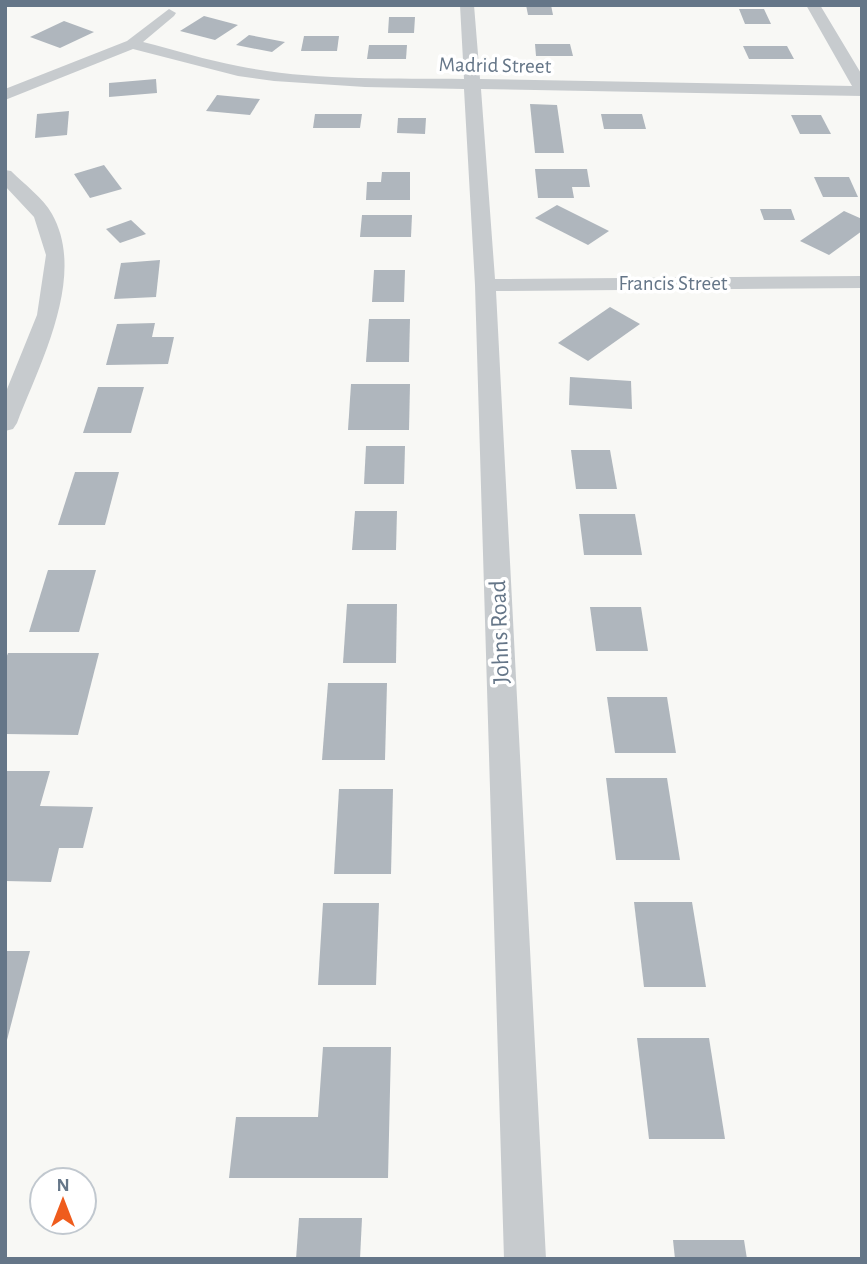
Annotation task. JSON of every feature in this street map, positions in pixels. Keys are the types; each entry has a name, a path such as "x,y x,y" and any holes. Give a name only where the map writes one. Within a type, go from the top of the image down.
{"street":[{"name":"Johns Road","path":"467,5 485,285 525,1259"},
{"path":"813,5 862,90"},
{"path":"5,95 132,44 169,13"},
{"name":"Madrid Street","path":"132,44 238,71 274,76 472,86 862,90"},
{"path":"5,175 43,215 56,255 48,315 5,423"},
{"name":"Francis Street","path":"485,285 862,282"}],"building":[{"path":"526,5 551,5 553,15 528,15"},
{"path":"739,9 764,9 771,24 745,24"},
{"path":"204,16 238,25 215,40 180,31"},
{"path":"389,17 415,17 414,33 388,33"},
{"path":"64,21 94,32 60,48 30,37"},
{"path":"249,35 285,42 272,52 236,45"},
{"path":"304,36 339,36 337,51 301,51"},
{"path":"535,44 570,44 573,56 536,56"},
{"path":"369,45 407,45 406,59 367,59"},
{"path":"743,46 787,46 794,59 749,59"},
{"path":"156,79 157,93 109,97 109,83"},
{"path":"217,95 260,99 250,115 206,111"},
{"path":"530,104 557,105 564,153 535,153"},
{"path":"69,111 67,135 35,138 37,114"},
{"path":"315,114 362,114 360,128 313,128"},
{"path":"601,114 642,114 646,129 604,129"},
{"path":"791,115 821,115 831,134 800,134"},
{"path":"398,118 426,118 425,134 397,133"},
{"path":"104,165 122,189 90,198 74,174"},
{"path":"535,169 587,169 590,187 572,187 574,198 538,198"},
{"path":"382,172 410,172 410,200 366,200 367,182 381,182"},
{"path":"814,177 849,177 858,197 823,197"},
{"path":"557,205 609,231 588,245 535,218"},
{"path":"760,209 791,209 795,220 764,220"},
{"path":"844,211 862,219 862,231 829,255 800,241"},
{"path":"362,215 412,215 411,237 360,237"},
{"path":"131,220 146,234 120,243 106,229"},
{"path":"160,260 156,297 114,299 121,263"},
{"path":"374,270 405,270 404,302 372,302"},
{"path":"610,307 640,324 588,361 558,343"},
{"path":"369,319 410,319 409,362 366,362"},
{"path":"155,323 152,337 174,337 168,364 106,365 117,324"},
{"path":"570,377 631,381 632,409 569,405"},
{"path":"351,384 410,384 409,430 348,430"},
{"path":"98,387 144,387 131,433 83,433"},
{"path":"366,446 405,446 404,484 364,484"},
{"path":"571,450 610,450 617,489 576,489"},
{"path":"75,472 119,472 105,525 58,525"},
{"path":"355,511 397,511 396,550 352,550"},
{"path":"579,514 635,514 642,555 584,555"},
{"path":"48,570 96,570 79,632 29,632"},
{"path":"347,604 397,604 396,663 343,663"},
{"path":"590,607 641,607 648,651 596,651"},
{"path":"8,653 99,653 78,735 5,734 5,661"},
{"path":"328,683 387,683 385,760 322,760"},
{"path":"607,697 667,697 676,753 615,753"},
{"path":"5,771 50,771 40,806 93,807 83,848 59,848 51,882 5,881"},
{"path":"606,778 667,778 680,860 616,860"},
{"path":"339,789 393,789 391,874 334,874"},
{"path":"634,902 692,902 706,987 644,987"},
{"path":"323,903 379,903 376,985 318,985"},
{"path":"5,951 30,951 6,1044 5,1044"},
{"path":"637,1038 709,1038 725,1139 649,1139"},
{"path":"323,1047 391,1047 388,1178 229,1178 236,1117 318,1117"},
{"path":"299,1218 362,1218 360,1259 296,1259"},
{"path":"673,1240 744,1240 747,1259 675,1259"}]}
